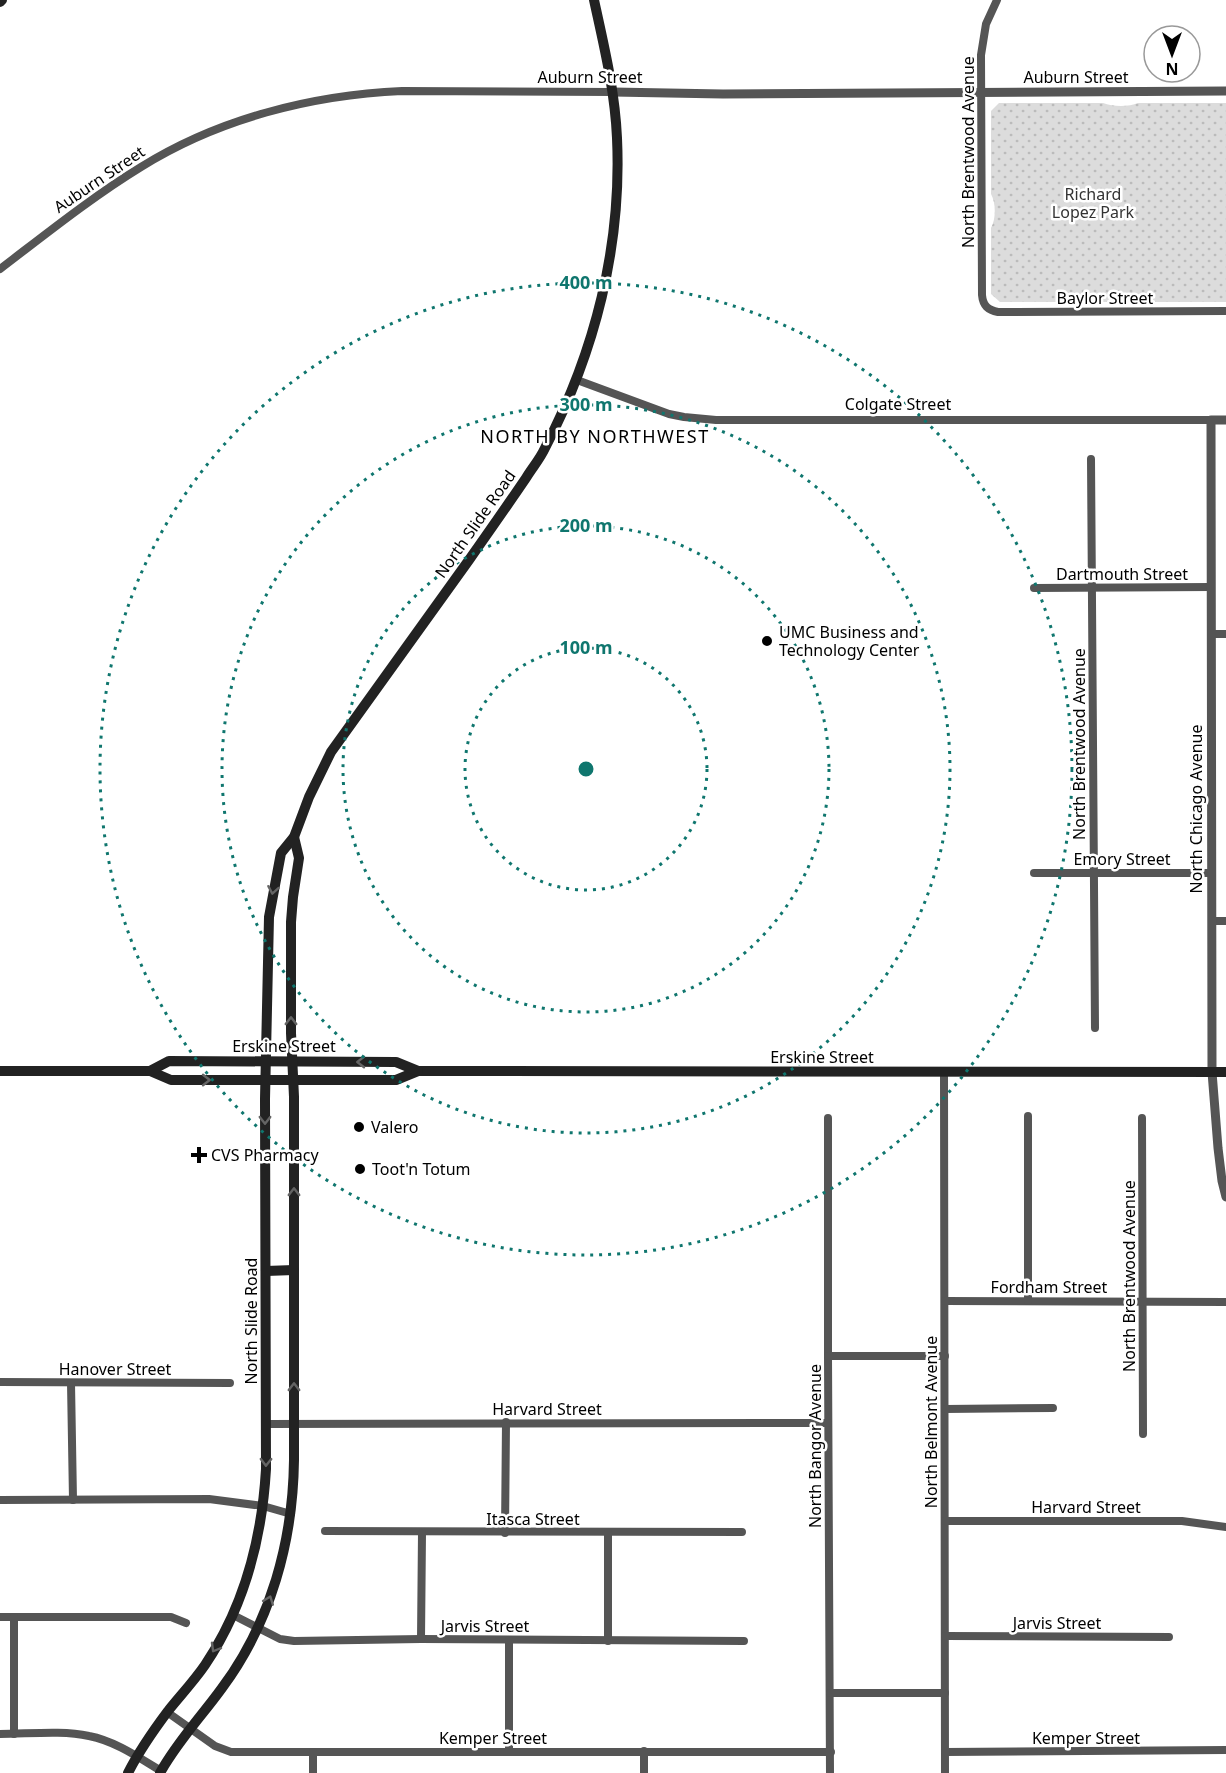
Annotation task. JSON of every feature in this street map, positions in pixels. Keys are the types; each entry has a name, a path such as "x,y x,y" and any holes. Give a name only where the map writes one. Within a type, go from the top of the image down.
{"main road":[{"name":"North Slide Road","path":"128,1773 136,1756 167,1712 204,1666 232,1615 249,1574 263,1506 266,1469 266,1061 269,917 281,853 294,837 309,797 331,752 514,497 544,450 577,380 589,348 602,301 612,247 617,195 617,138 613,93 594,0"},
{"name":"North Slide Road","path":"160,1772 228,1680 258,1628 279,1571 291,1514 294,1478 294,1270 291,922 299,858 294,837"},
{"name":"Erskine Street","path":"150,1071 169,1061 292,1061 396,1062 418,1071 1226,1072"},
{"name":"Erskine Street","path":"0,1071 150,1071 171,1080 396,1080 418,1071"},
{"path":"266,1271 294,1270"}],"street":[{"name":"North Brentwood Avenue","path":"985,306 982,295 982,42 990,13 997,0"},
{"name":"Auburn Street","path":"0,269 94,198 143,166 195,139 259,115 316,100 369,93 413,91 613,93 1226,91"},
{"name":"Baylor Street","path":"985,306 998,312 1226,311"},
{"name":"Colgate Street","path":"577,380 658,410 684,417 708,419 1226,420"},
{"name":"North Chicago Avenue","path":"1211,420 1212,1072 1218,1148 1226,1197"},
{"name":"North Brentwood Avenue","path":"1091,459 1095,1028"},
{"name":"Dartmouth Street","path":"1034,588 1211,587"},
{"path":"1211,634 1226,634"},
{"name":"Emory Street","path":"1034,873 1211,873"},
{"path":"1212,921 1226,921"},
{"name":"North Belmont Avenue","path":"944,1072 945,1773"},
{"path":"1028,1116 1028,1301"},
{"name":"North Bangor Avenue","path":"828,1118 831,1773"},
{"name":"North Brentwood Avenue","path":"1142,1118 1143,1434"},
{"name":"Fordham Street","path":"945,1301 1226,1302"},
{"path":"828,1356 945,1356"},
{"name":"Hanover Street","path":"0,1382 230,1383"},
{"path":"71,1383 73,1500"},
{"path":"945,1409 1053,1408"},
{"path":"505,1533 506,1422"},
{"name":"Harvard Street","path":"266,1424 828,1423"},
{"path":"0,1500 209,1498 263,1506 291,1514"},
{"name":"Harvard Street","path":"945,1521 1182,1521 1226,1527"},
{"name":"Itasca Street","path":"325,1531 742,1532"},
{"path":"421,1639 422,1533"},
{"path":"608,1533 608,1641"},
{"name":"Jarvis Street","path":"232,1615 279,1639 294,1641 421,1639 744,1641"},
{"path":"0,1617 171,1617 186,1623"},
{"path":"14,1617 14,1734"},
{"name":"Jarvis Street","path":"945,1636 1169,1636"},
{"path":"509,1640 509,1752"},
{"path":"830,1693 945,1693"},
{"name":"Kemper Street","path":"167,1712 215,1746 231,1752 831,1752"},
{"path":"0,1734 90,1736 111,1743 160,1772"},
{"name":"Kemper Street","path":"945,1752 1226,1750"},
{"path":"644,1751 644,1773"},
{"path":"313,1752 313,1773"}],"green space":[{"name":"Richard Lopez Park","path":"999,103 1103,103 1121,106 1138,103 1226,103 1226,302 1000,302 991,294 991,228 995,211 991,194 991,111"}],"place":[{"name":"UMC Business and Technology Center","path":"767,641"},
{"name":"Valero","path":"359,1127"},
{"name":"CVS Pharmacy","path":"199,1155"},
{"name":"Toot'n Totum","path":"360,1169"}],"district":[{"name":"NORTH BY NORTHWEST","path":"595,437"}]}
